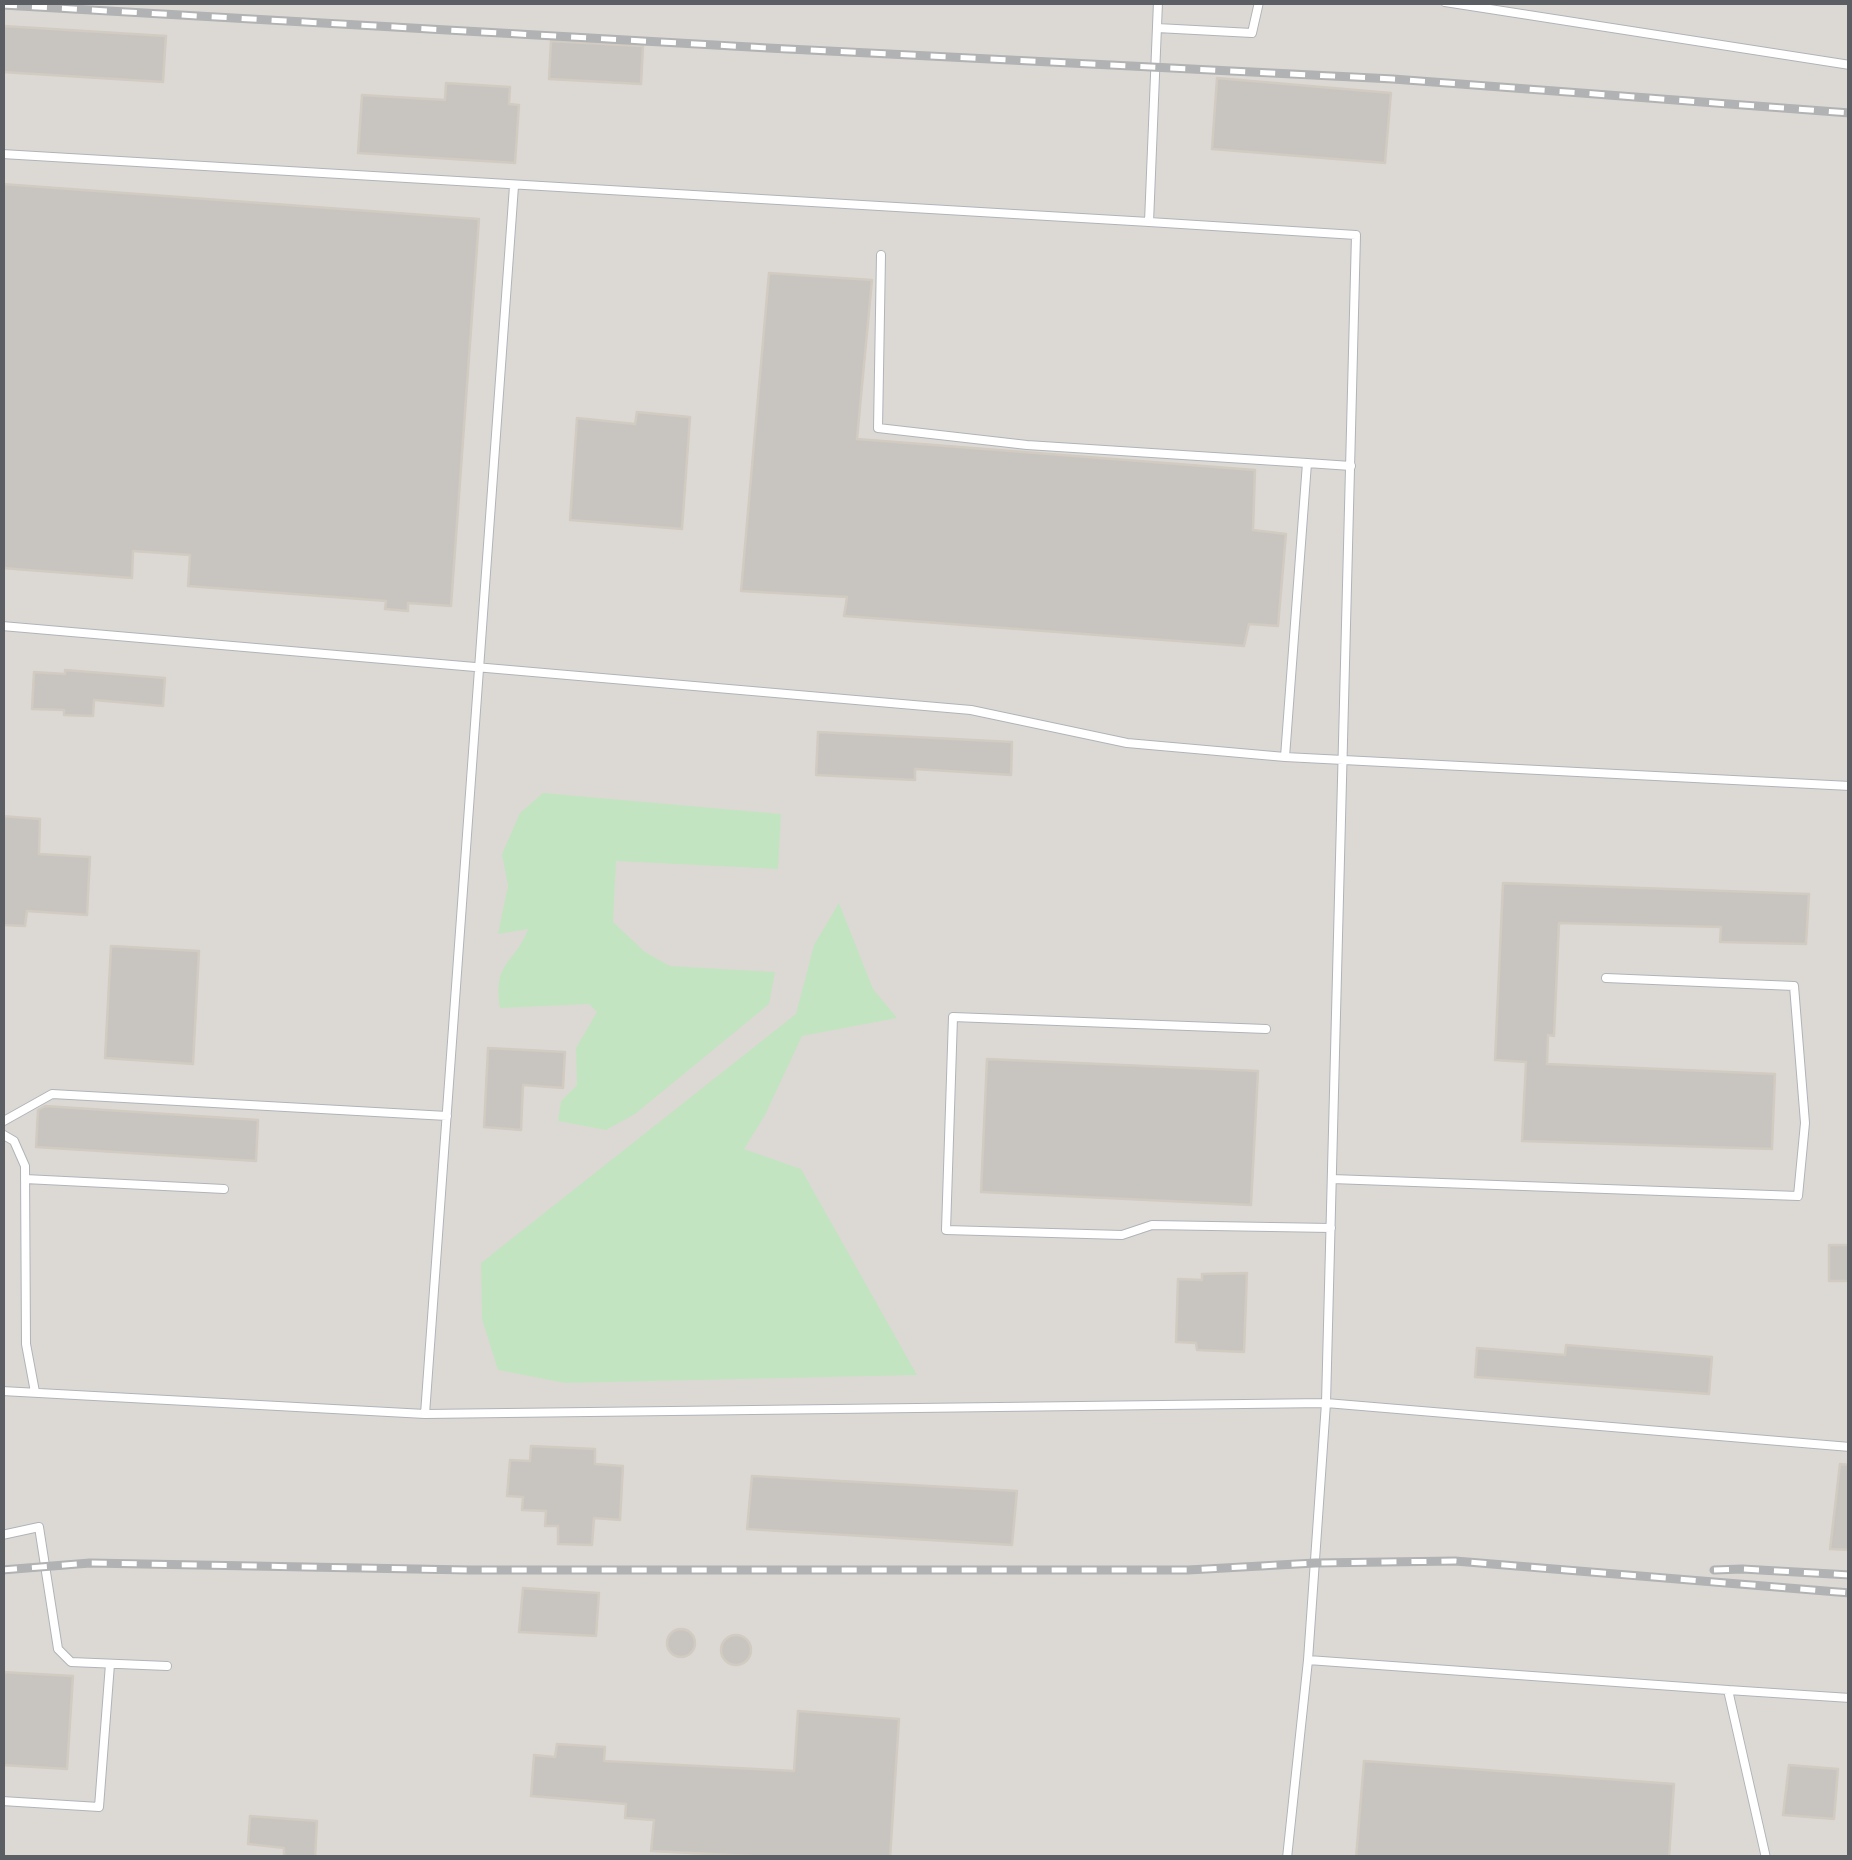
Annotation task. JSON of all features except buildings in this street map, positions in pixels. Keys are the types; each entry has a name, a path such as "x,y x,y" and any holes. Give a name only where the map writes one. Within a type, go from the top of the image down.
{"lane":[{"path":"1148,222 1158,2"},
{"path":"1157,28 1252,33 1258,2"},
{"path":"1445,2 1850,64"},
{"path":"2,154 1356,235 1326,1403 1308,1660 1287,1858"},
{"path":"425,1414 514,186"},
{"path":"880,255 878,428 1027,445 1351,466"},
{"path":"1285,756 1307,463"},
{"path":"2,626 971,710 1127,743 1285,756 1850,786"},
{"path":"1332,1178 1798,1196 1805,1124 1794,986 1606,978"},
{"path":"1266,1029 953,1017 946,1230 1122,1235 1152,1225 1331,1228"},
{"path":"2,1122 52,1094 447,1116"},
{"path":"2,1134 14,1142 26,1166 26,1344 35,1392"},
{"path":"25,1179 224,1190"},
{"path":"2,1390 425,1414 1326,1403 1850,1447"},
{"path":"2,1534 38,1527 58,1649 71,1662 167,1666"},
{"path":"1308,1660 1850,1698"},
{"path":"2,1801 98,1807 110,1664"},
{"path":"1728,1690 1766,1858"}],"shaded area":[{"path":"3,3 1849,3 1849,1857 3,1858"}],"green space":[{"path":"543,793 781,814 778,869 616,861 613,922 645,952 670,966 775,972 769,1004 635,1114 606,1130 558,1121 561,1101 577,1085 576,1048 597,1012 589,1004 500,1008 502,972 528,929 498,934 508,886 502,854 520,813"},
{"path":"839,903 873,989 897,1018 802,1036 765,1115 744,1149 801,1169 917,1375 565,1383 498,1370 482,1319 481,1263 796,1014 814,945"}],"railway":[{"path":"2,5 1393,79 1850,113"},
{"path":"2,1570 90,1563 469,1570 1188,1570 1455,1561 1850,1593"},
{"path":"1714,1570 1850,1575"}]}
